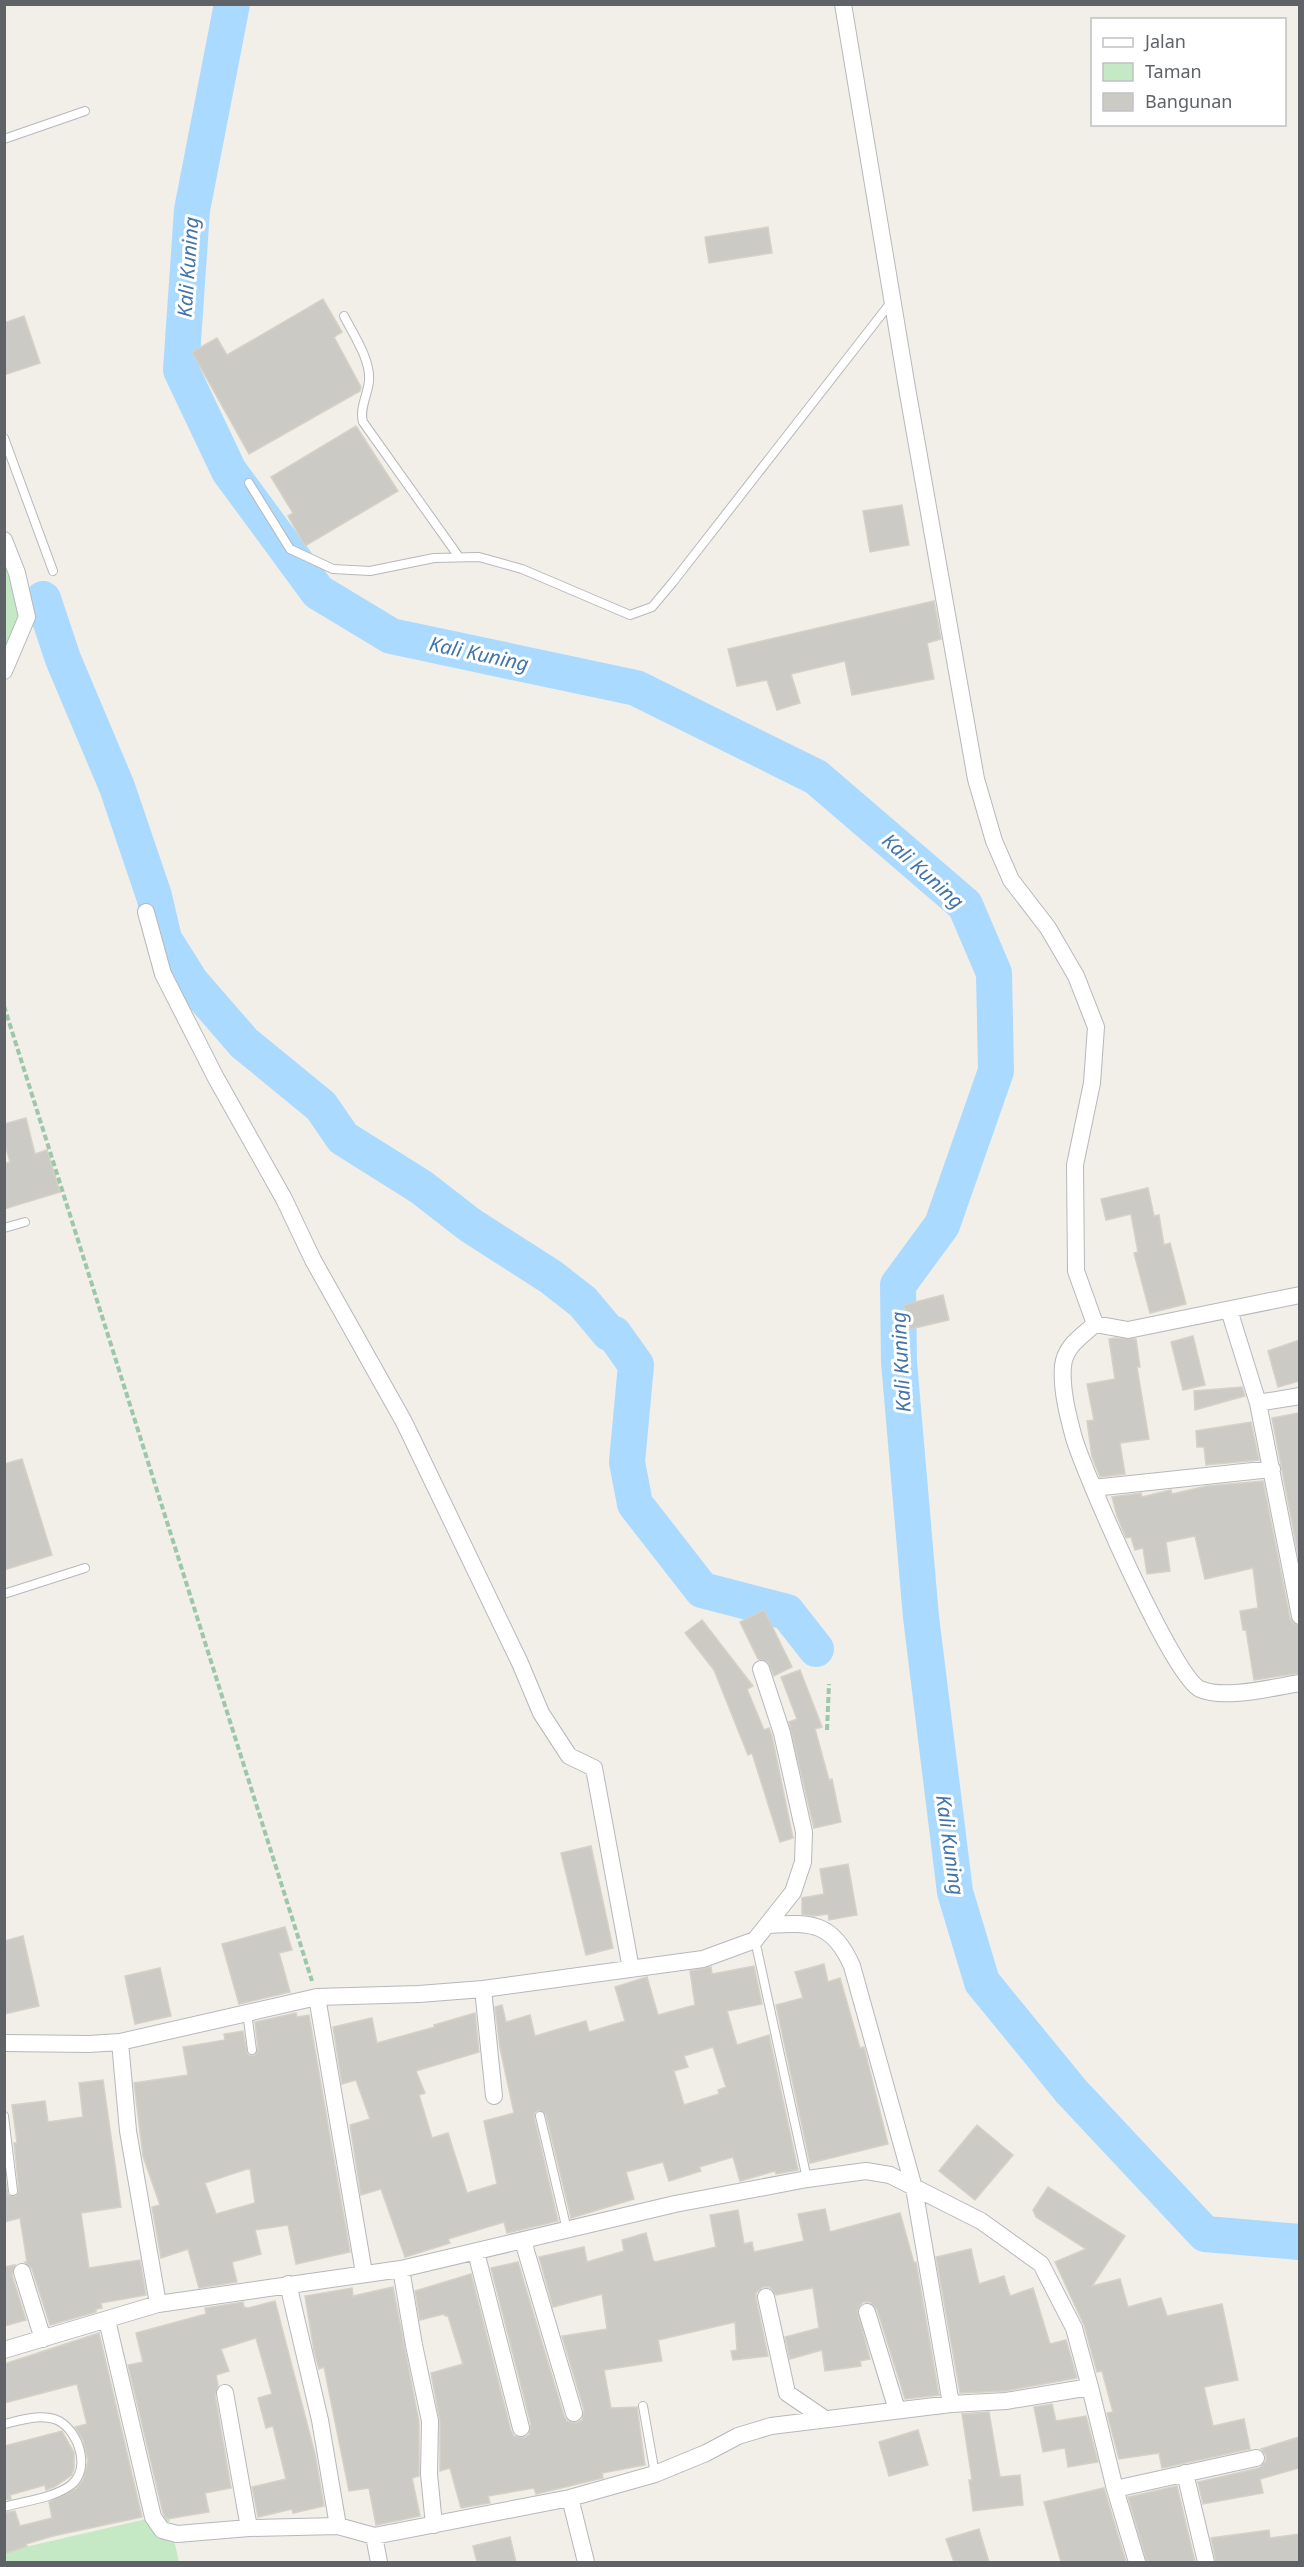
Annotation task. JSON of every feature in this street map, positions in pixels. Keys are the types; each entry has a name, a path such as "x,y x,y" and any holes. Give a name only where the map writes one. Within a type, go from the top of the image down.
{"street":[{"path":"843,4 892,301 976,779 994,840 1011,880 1048,928 1076,976 1096,1027 1092,1083 1075,1165 1076,1271 1095,1324"},
{"path":"4,540 17,573 27,616 4,671"},
{"path":"146,912 163,974 216,1078 284,1199 313,1260 399,1413 520,1663 541,1713 569,1756 594,1768 614,1887 631,1969"},
{"path":"1095,1324 1128,1330 1299,1295"},
{"path":"1229,1310 1258,1403 1299,1616"},
{"path":"1095,1324 1066,1350 1063,1366 1064,1385 1074,1438 1124,1558 1182,1672 1199,1689 1217,1693 1299,1683"},
{"path":"1258,1403 1299,1396"},
{"path":"1093,1488 1272,1469"},
{"path":"4,2043 120,2042 317,1997 419,1994 483,1989 703,1959 755,1940 793,1892 803,1862 804,1832 782,1732 760,1669"},
{"path":"769,1925 792,1923 827,1930 843,1945 855,1977 914,2188 951,2404"},
{"path":"483,1989 494,2096"},
{"path":"317,1997 364,2273"},
{"path":"120,2042 128,2131 158,2304"},
{"path":"4,2350 158,2304 401,2269 675,2204 807,2179 866,2171 890,2175 981,2221 1041,2264 1074,2328 1114,2489 1137,2562"},
{"path":"523,2241 574,2413"},
{"path":"476,2252 521,2428"},
{"path":"401,2269 430,2421 429,2474 434,2525"},
{"path":"22,2272 43,2339"},
{"path":"288,2284 320,2420 338,2526"},
{"path":"766,2297 787,2393 825,2419"},
{"path":"867,2312 897,2410"},
{"path":"107,2320 153,2517 162,2530 177,2534 249,2528 338,2526 374,2536 570,2498 654,2474 706,2453 738,2436 771,2426 951,2404 1006,2401 1090,2387"},
{"path":"225,2393 249,2528"},
{"path":"1114,2489 1256,2458"},
{"path":"1185,2473 1206,2562"},
{"path":"570,2498 586,2562"},
{"path":"374,2536 380,2562"}],"lane":[{"path":"4,139 84,111"},
{"path":"249,483 290,549 333,569 370,571 434,558 479,557 522,569 630,615 652,607 681,573 892,301"},
{"path":"344,316 368,366 369,380 362,411 363,422 459,557"},
{"path":"4,438 53,571"},
{"path":"4,1228 25,1222"},
{"path":"4,1594 85,1568"},
{"path":"755,1940 807,2179"},
{"path":"247,2012 252,2050"},
{"path":"4,2116 14,2191"},
{"path":"540,2116 567,2230"},
{"path":"643,2406 654,2474"},
{"path":"4,2424 45,2417 59,2421 71,2430 76,2439 81,2464 79,2476 72,2484 60,2491 4,2507"}],"path":[{"path":"4,1006 317,1997"},
{"path":"827,1730 829,1684"}],"green space":[{"path":"4,555 27,617 4,655"},
{"path":"168,2514 179,2562 5,2562 4,2552"}],"building":[{"path":"768,227 772,253 709,263 705,237"},
{"path":"323,299 342,332 334,337 361,387 360,391 249,454 192,352 217,338 227,355"},
{"path":"24,316 40,363 4,375 4,323"},
{"path":"356,426 398,491 305,546 288,516 293,513 271,477"},
{"path":"902,505 909,545 870,552 863,511"},
{"path":"934,601 941,639 927,643 934,679 852,695 845,661 791,674 800,703 777,710 767,680 737,686 728,649"},
{"path":"26,1118 35,1154 47,1150 60,1192 4,1209 4,1164 10,1162 4,1141 4,1124"},
{"path":"1148,1188 1154,1216 1159,1215 1164,1245 1170,1243 1186,1304 1150,1313 1134,1253 1138,1252 1131,1214 1106,1220 1101,1199"},
{"path":"943,1295 949,1320 910,1329 904,1305"},
{"path":"1193,1336 1205,1385 1183,1390 1171,1342"},
{"path":"1109,1339 1136,1339 1140,1367 1137,1367 1149,1439 1120,1443 1125,1474 1100,1477 1092,1457 1087,1421 1094,1420 1087,1384 1115,1379"},
{"path":"1299,1340 1299,1381 1278,1387 1268,1351"},
{"path":"1242,1387 1245,1396 1195,1410 1194,1391"},
{"path":"1299,1413 1299,1559 1272,1418"},
{"path":"1251,1422 1259,1460 1206,1465 1204,1447 1197,1447 1196,1431"},
{"path":"22,1459 52,1555 4,1570 4,1464"},
{"path":"1263,1481 1290,1618 1299,1626 1299,1673 1254,1680 1246,1630 1243,1630 1240,1611 1258,1608 1253,1568 1205,1579 1195,1536 1166,1542 1170,1571 1147,1574 1143,1548 1135,1550 1131,1537 1126,1538 1112,1497 1141,1493 1142,1497 1171,1490 1172,1494 1207,1486"},
{"path":"764,1610 792,1667 774,1676 768,1662 758,1659 740,1622"},
{"path":"702,1620 753,1686 747,1689 764,1730 769,1728 772,1736 793,1838 780,1842 752,1753 748,1755 714,1670 685,1633"},
{"path":"800,1670 822,1727 815,1729 829,1780 832,1779 841,1822 814,1828 789,1722 797,1719 781,1677"},
{"path":"591,1846 613,1948 586,1955 561,1853"},
{"path":"848,1864 857,1915 829,1920 828,1914 814,1916 802,1914 802,1898 824,1894 820,1869"},
{"path":"285,1927 292,1950 279,1953 290,1992 239,2004 222,1944"},
{"path":"23,1936 39,2006 4,2014 4,1941"},
{"path":"824,1964 828,1982 840,1978 860,2048 864,2047 888,2144 810,2163 776,2005 803,1998 795,1972"},
{"path":"754,1966 762,2004 727,2011 737,2045 769,2035 798,2170 776,2174 775,2171 740,2181 733,2157 699,2167 701,2171 669,2181 663,2162 626,2172 634,2199 571,2218 546,2115 539,2110 535,2112 534,2117 558,2221 507,2233 504,2222 448,2239 450,2243 405,2257 381,2189 361,2195 350,2125 370,2119 356,2080 342,2084 333,2027 372,2018 377,2043 475,2013 479,2052 416,2071 425,2093 419,2095 432,2138 448,2133 467,2193 497,2184 484,2121 514,2113 500,2048 495,2007 502,2005 506,2022 530,2015 535,2036 586,2021 589,2032 625,2021 615,1987 647,1977 658,2015 695,2005 690,1971 711,1967 712,1974","holes":["713,2047 726,2087 718,2090 719,2094 684,2105 674,2071 688,2067 684,2056"]},
{"path":"160,1968 171,2016 135,2024 125,1976"},
{"path":"296,2013 297,2017 309,2015 350,2252 296,2264 288,2225 255,2230 261,2254 232,2262 237,2282 199,2288 188,2249 161,2258 152,2207 160,2205 143,2156 134,2083 188,2075 183,2047 225,2040 224,2034 243,2031 247,2053 250,2056 255,2055 258,2049 255,2022","holes":["250,2168 255,2203 216,2214 205,2183"]},
{"path":"103,2080 121,2207 81,2213 89,2268 140,2260 146,2295 101,2303 102,2308 96,2309 96,2312 50,2325 32,2269 25,2262 27,2262 20,2218 4,2222 4,2174 8,2195 16,2196 19,2191 14,2143 17,2143 12,2105 45,2101 48,2122 83,2117 79,2083"},
{"path":"977,2125 1013,2155 975,2200 939,2171"},
{"path":"1048,2187 1125,2236 1092,2286 1120,2279 1128,2307 1161,2298 1167,2316 1222,2304 1238,2380 1204,2387 1213,2426 1244,2419 1250,2449 1162,2468 1159,2453 1119,2459 1107,2413 1113,2412 1102,2371 1097,2372 1084,2325 1055,2262 1086,2249 1036,2217 1033,2210"},
{"path":"825,2209 830,2232 900,2213 914,2263 916,2262 939,2395 905,2399 877,2309 870,2302 863,2302 857,2310 870,2359 860,2361 861,2366 825,2371 822,2350 790,2359 785,2337 819,2328 813,2288 776,2295 770,2287 763,2287 756,2293 756,2299 768,2356 733,2360 731,2351 737,2350 735,2322 658,2340 662,2361 604,2370 611,2408 637,2407 645,2465 602,2473 603,2478 536,2494 534,2488 488,2496 490,2503 461,2508 450,2468 440,2471 440,2421 431,2373 463,2364 448,2316 444,2314 420,2320 415,2291 471,2274 511,2431 514,2436 523,2438 529,2435 531,2425 491,2268 518,2262 564,2416 567,2421 576,2423 582,2420 584,2410 562,2336 607,2329 602,2294 553,2307 539,2257 584,2247 587,2262 624,2251 622,2240 646,2233 655,2262 716,2247 710,2215 738,2210 744,2244 752,2242 754,2252 804,2241 798,2214"},
{"path":"971,2249 979,2284 1004,2276 1010,2296 1033,2288 1050,2344 1066,2340 1077,2378 1005,2391 960,2393 936,2257"},
{"path":"15,2265 12,2275 26,2320 4,2326 4,2267"},
{"path":"393,2287 419,2422 419,2476 412,2478 420,2516 376,2525 369,2488 349,2491 324,2367 319,2369 314,2351 305,2296 352,2288 353,2296"},
{"path":"275,2301 315,2454 324,2506 293,2513 292,2509 258,2517 252,2487 286,2479 273,2426 266,2428 258,2398 272,2394 256,2338 221,2349 229,2371 216,2375 218,2385 215,2395 231,2488 205,2493 209,2512 167,2519 163,2513 128,2365 143,2362 136,2333 206,2314 205,2308 243,2302 244,2307 248,2308"},
{"path":"99,2333 142,2517 53,2536 26,2544 27,2546 4,2554 4,2513 15,2511 20,2526 52,2518 49,2502 76,2489 83,2480 88,2461 83,2440 75,2427 87,2424 77,2384 4,2403 4,2364"},
{"path":"1052,2404 1056,2421 1086,2416 1098,2462 1068,2467 1065,2448 1043,2452 1034,2407"},
{"path":"989,2412 1000,2477 1020,2475 1023,2505 973,2511 969,2480 972,2480 962,2414"},
{"path":"918,2430 928,2465 889,2476 879,2442"},
{"path":"62,2431 74,2453 72,2475 46,2490 45,2485 10,2495 11,2499 4,2500 4,2446"},
{"path":"1299,2437 1299,2468 1260,2479 1263,2493 1203,2504 1198,2482 1259,2468 1266,2461 1266,2455 1261,2449"},
{"path":"1177,2486 1195,2562 1147,2562 1128,2497"},
{"path":"1104,2488 1126,2562 1061,2562 1044,2502"},
{"path":"979,2529 989,2562 954,2562 946,2539"},
{"path":"1269,2530 1270,2538 1299,2534 1299,2562 1216,2562 1211,2538"},
{"path":"510,2537 516,2562 477,2562 473,2546"}],"waterway":[{"name":"Kali Kuning","path":"232,4 192,210 181,370 229,471 318,592 391,636 636,688 816,777 965,905 994,973 996,1071 942,1225 898,1285 899,1362 921,1617 955,1892 982,1982 1071,2091 1205,2234 1300,2242"},
{"path":"43,599 63,659 117,787 154,896 164,939 191,982 244,1043 321,1106 343,1138 421,1187 470,1225 551,1277 583,1302 609,1333 614,1334 636,1365 627,1462 635,1504 702,1590 787,1612 816,1649"}]}
